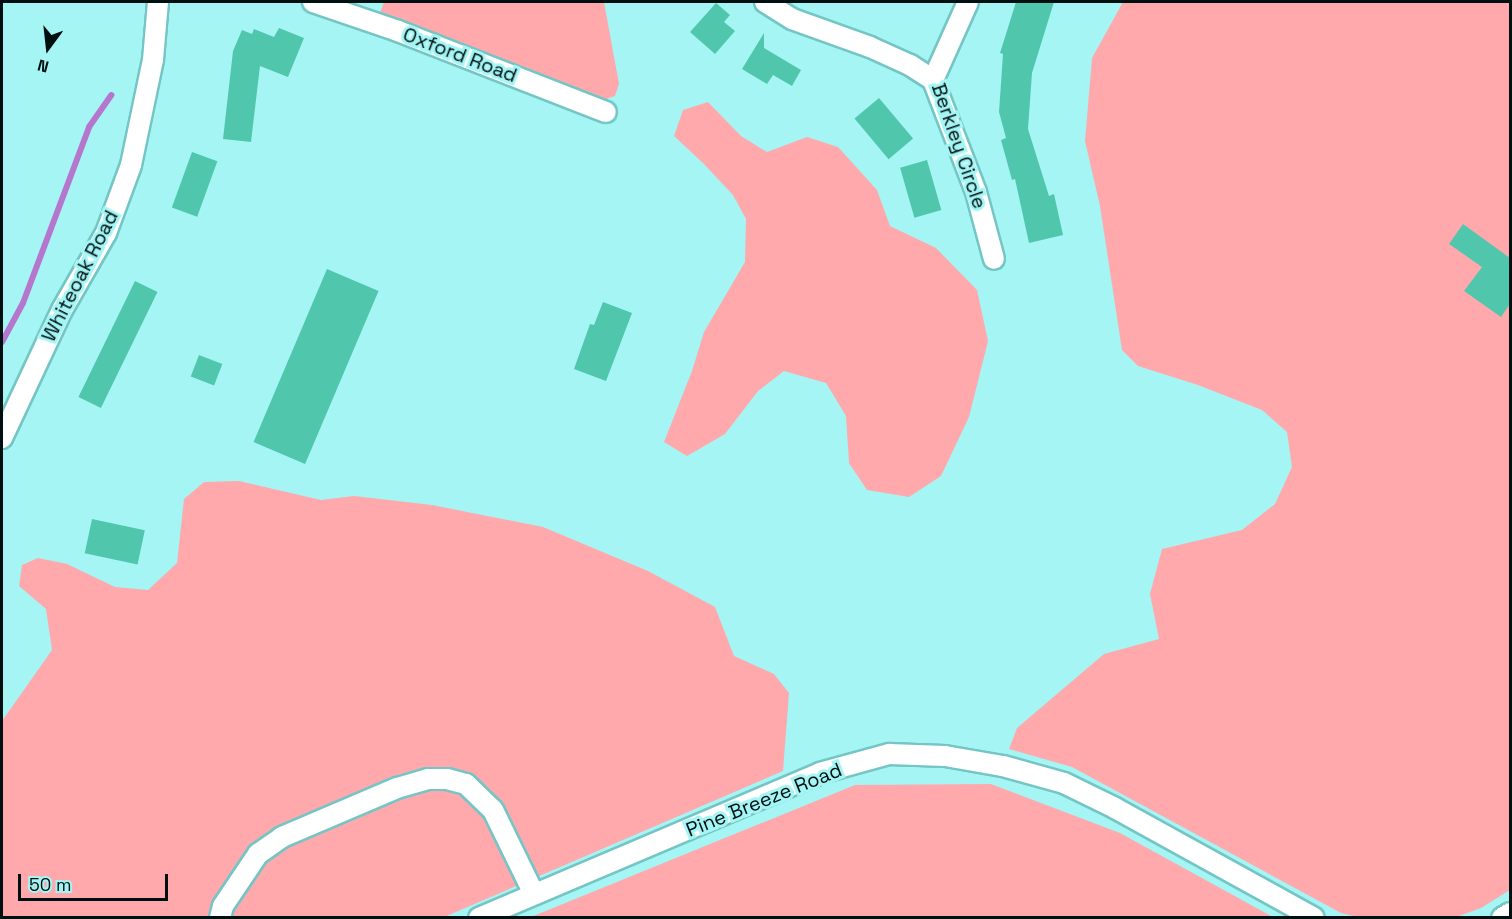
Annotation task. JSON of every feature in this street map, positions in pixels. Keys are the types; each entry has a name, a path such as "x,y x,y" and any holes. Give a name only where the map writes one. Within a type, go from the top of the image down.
{"street":[{"name":"Whiteoak Road","path":"2,438 62,310 106,233 127,175 153,60 158,2"},
{"name":"Oxford Road","path":"313,2 398,31 606,112"},
{"path":"765,2 792,19 870,46 910,65 933,80"},
{"name":"Berkley Circle","path":"968,2 933,80 976,192 994,259"},
{"name":"Pine Breeze Road","path":"479,918 820,773 888,754 945,756 991,764 1064,783 1115,808 1314,918"},
{"path":"220,918 223,906 258,854 282,837 397,788 428,779 447,779 466,784 493,810 534,894"},
{"path":"1502,918 1510,913"}],"shaded area":[{"path":"384,2 604,2 619,84 615,96 606,99 380,13"},
{"path":"1123,2 1510,2 1510,890 1481,908 1456,917 1357,917 1341,913 1072,767 1009,749 1017,728 1104,654 1159,639 1150,594 1162,549 1242,530 1275,504 1292,467 1287,432 1262,410 1198,385 1138,366 1122,350 1100,206 1085,141 1092,58"},
{"path":"708,102 741,136 767,152 807,137 838,147 877,190 890,226 936,248 977,290 988,341 969,417 941,476 909,497 867,490 849,463 846,416 826,383 784,371 758,391 725,434 687,456 664,442 692,371 704,332 745,262 746,219 733,195 674,136 683,110"},
{"path":"239,481 321,500 354,496 432,505 543,527 648,571 715,607 734,656 774,674 789,693 783,771 442,918 2,917 2,721 52,650 46,609 19,586 22,565 38,558 67,564 115,587 148,590 177,563 184,499 204,482"},
{"path":"991,784 1120,833 1273,917 531,917 855,785"}],"building":[{"path":"1016,2 1054,2 1032,73 1028,129 1049,196 1054,194 1063,235 1029,243 1015,179 1012,180 1001,140 1006,138 999,112 1003,54 1000,53"},
{"path":"716,3 730,15 724,22 735,31 715,54 690,32"},
{"path":"279,28 304,38 288,77 260,66 251,142 223,139 233,51 242,30 252,34 254,29 274,37"},
{"path":"764,33 764,48 801,70 792,86 773,75 767,84 742,69"},
{"path":"879,98 913,139 889,159 854,119"},
{"path":"192,152 217,161 197,217 172,207"},
{"path":"927,160 941,210 914,218 900,168"},
{"path":"1463,224 1510,258 1510,304 1501,317 1464,291 1482,267 1449,244"},
{"path":"327,269 379,291 305,464 254,442"},
{"path":"135,281 157,292 101,408 78,397"},
{"path":"603,302 632,313 606,381 574,369 590,324 594,325"},
{"path":"199,355 222,364 214,385 191,376"},
{"path":"92,519 145,530 138,564 85,553"}],"waterway":[{"path":"2,342 23,303 89,127 111,95"}]}
